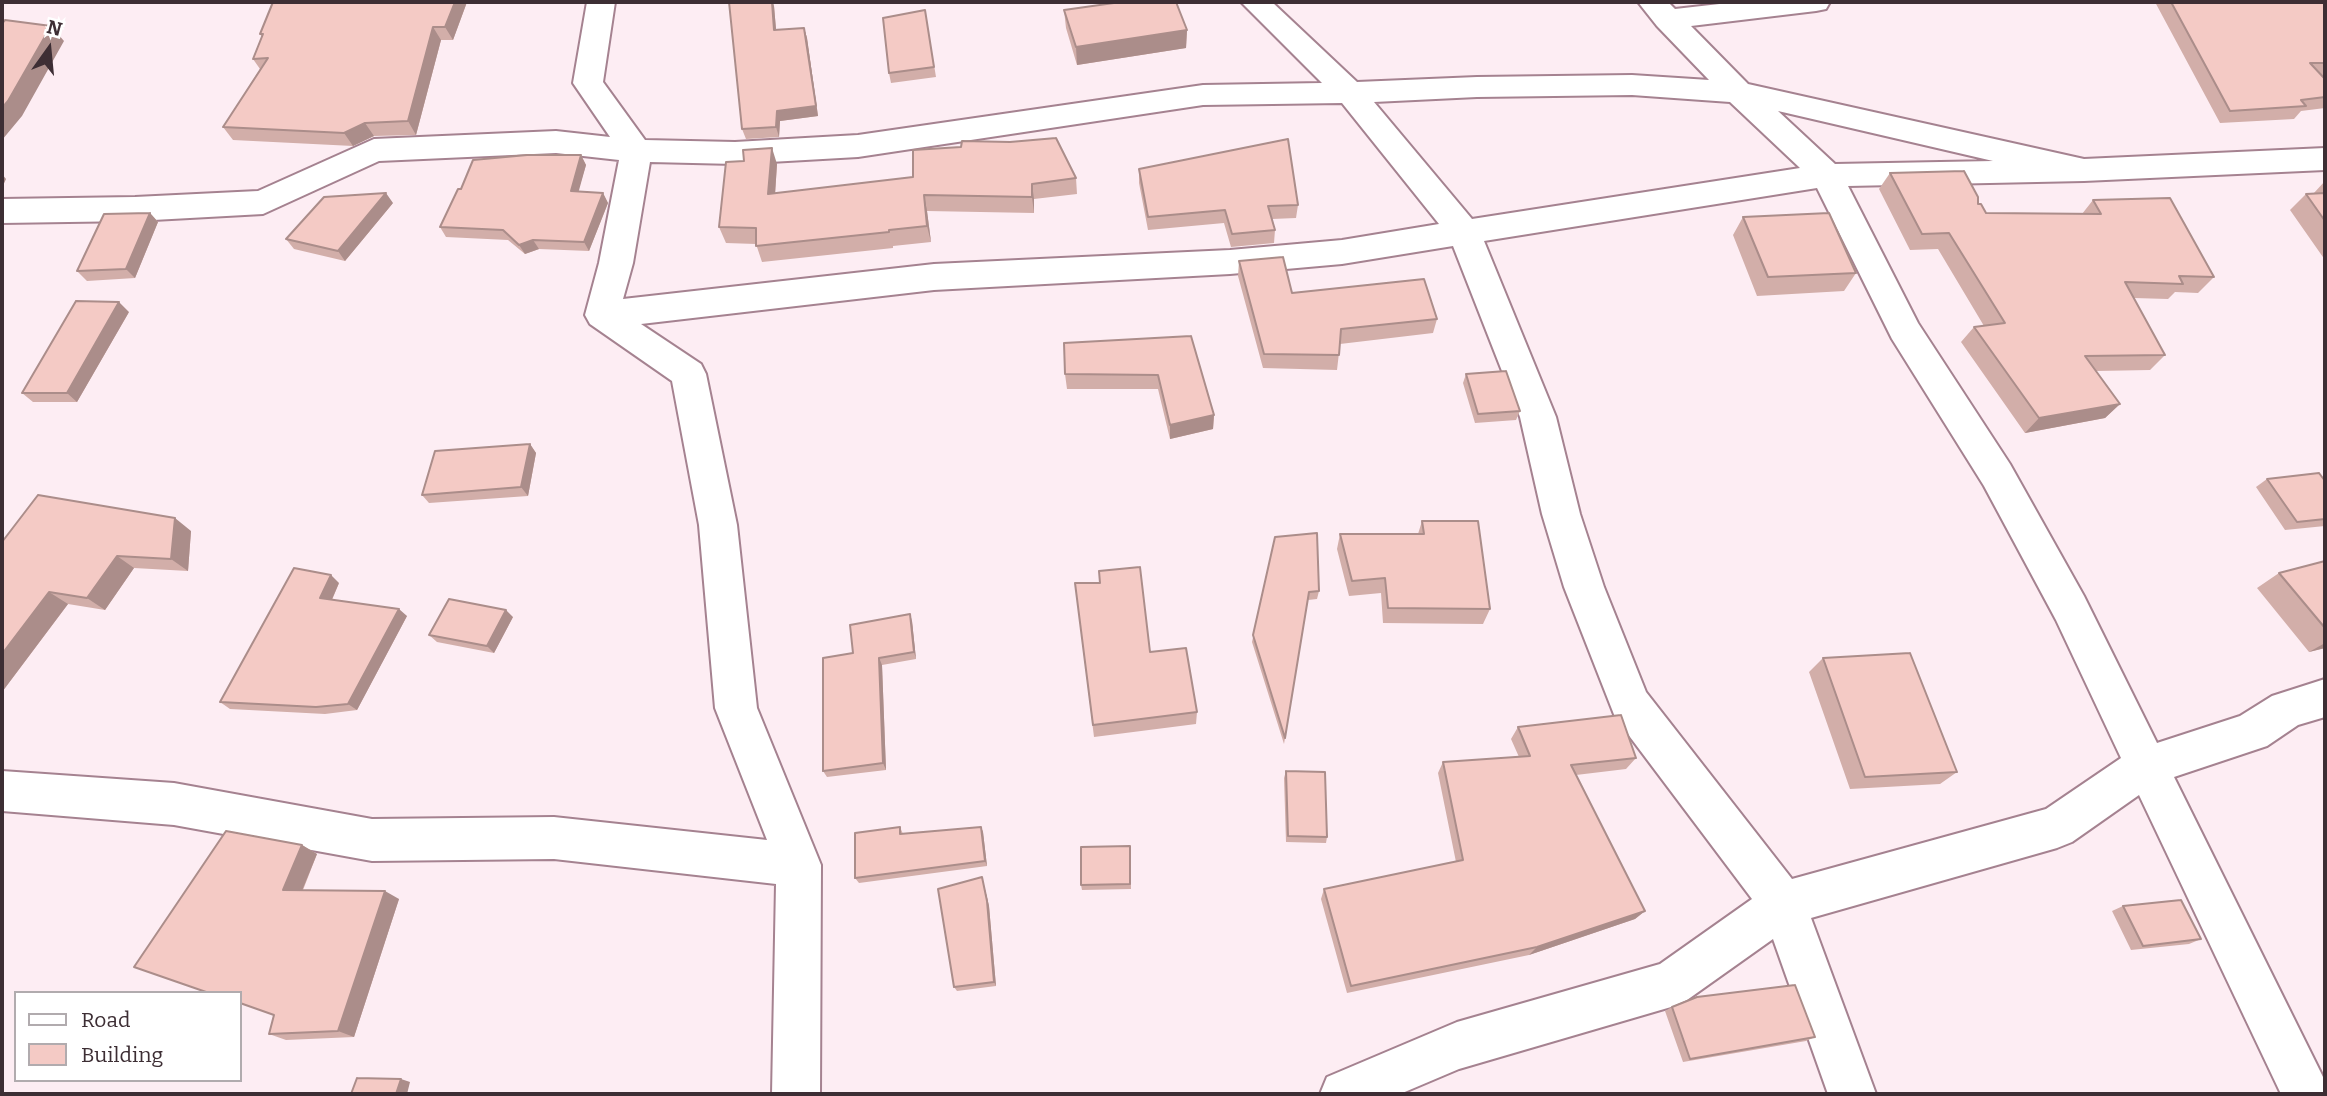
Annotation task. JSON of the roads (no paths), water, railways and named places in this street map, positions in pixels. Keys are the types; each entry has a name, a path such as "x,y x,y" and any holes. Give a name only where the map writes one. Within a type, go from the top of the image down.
{"street":[{"path":"601,2 588,83 636,151 616,263 602,315"},
{"path":"1255,2 1350,93 1464,232 1538,416 1561,514 1584,587 1630,704 1783,904 1853,1094"},
{"path":"1660,10 1816,2"},
{"path":"1660,10 1738,92 1827,174 1904,330 1997,475 2070,608 2306,1094"},
{"path":"2,211 135,209 263,202 374,150 556,142 636,151 734,153 858,146 1203,95 1350,93 1477,87 1632,85 1738,92 2084,170"},
{"path":"602,315 934,277 1230,261 1342,252 1827,174 2084,170 2325,159"},
{"path":"602,315 688,374 718,526 736,708 799,865 796,1094"},
{"path":"1344,1094 1457,1046 1671,984 1783,904 2057,827 2146,766 2252,732 2287,709 2325,698"},
{"path":"2,791 174,804 372,840 554,838 799,865"}]}
